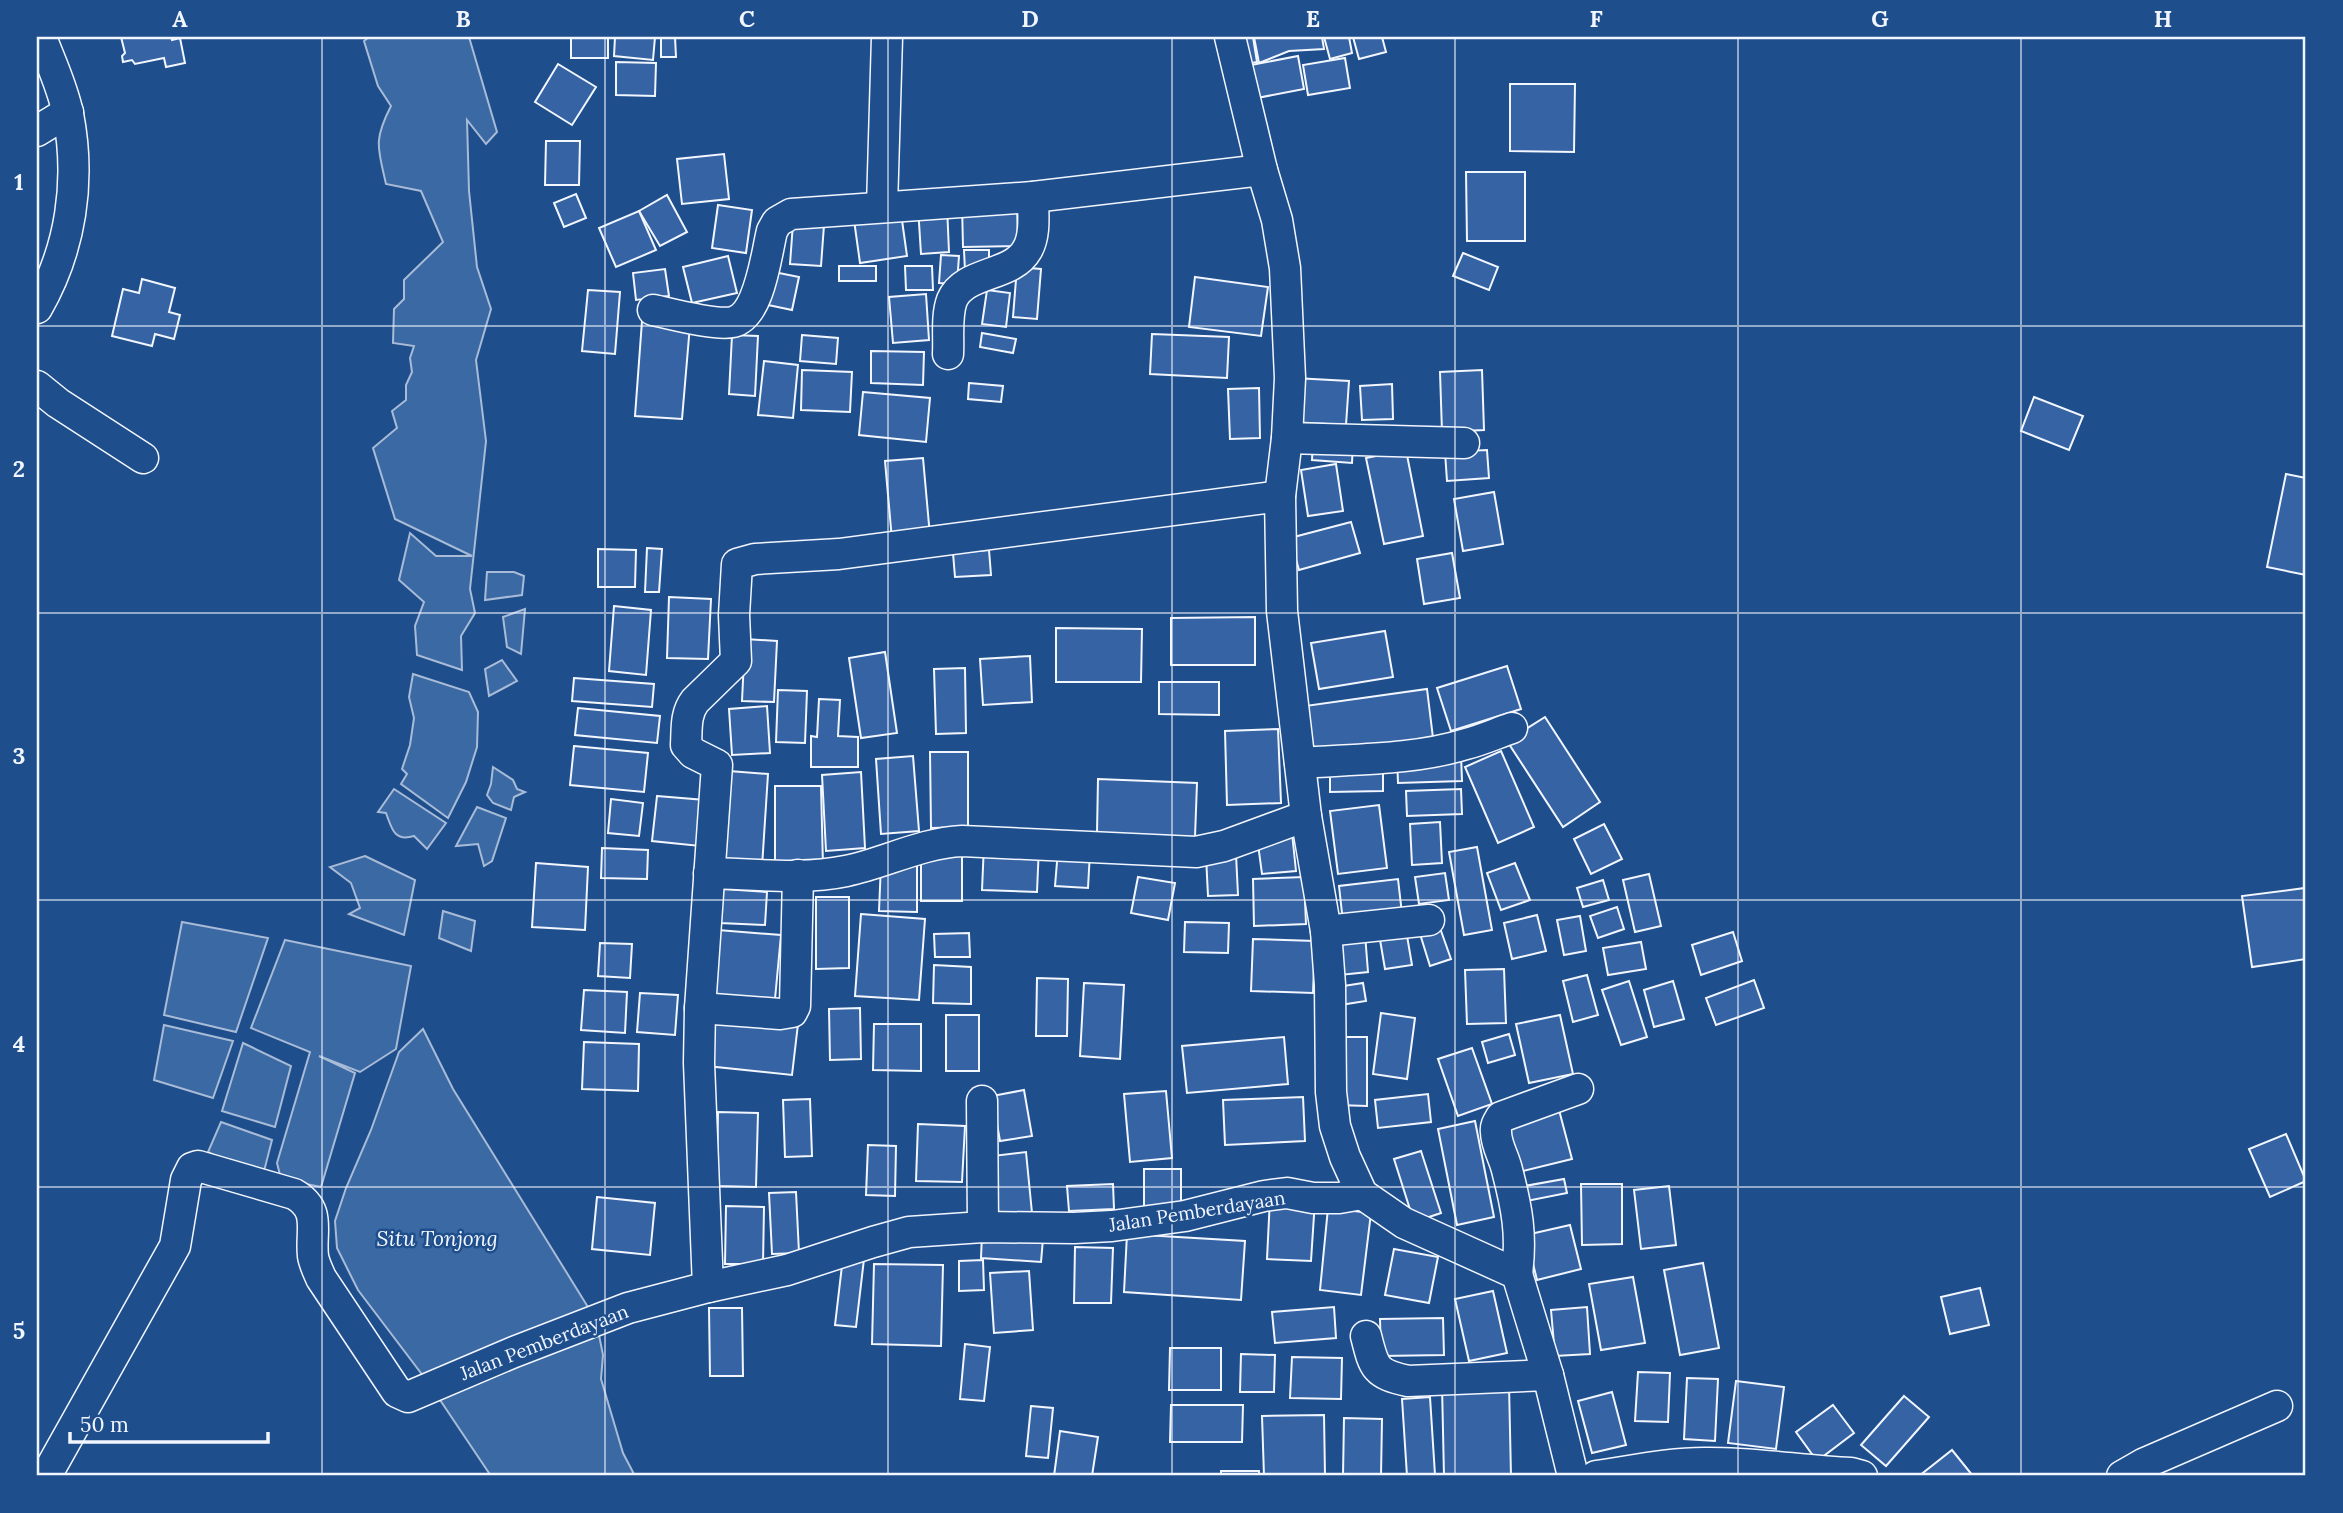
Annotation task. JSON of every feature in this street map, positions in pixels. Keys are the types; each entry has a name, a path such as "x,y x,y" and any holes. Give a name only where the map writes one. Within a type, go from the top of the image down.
{"street":[{"path":"37,308 48,258 69,224 74,189 68,112 41,37"},
{"path":"882,207 887,37"},
{"path":"1230,37 1277,220 1285,268 1290,378 1280,496 1282,611 1306,816 1326,931 1330,985 1331,1092 1335,1126 1345,1157 1362,1194 1404,1223 1517,1275"},
{"path":"37,131 68,112"},
{"path":"653,310 720,323 734,322 747,315 754,303 772,231 777,222 791,214 1034,197 1262,170"},
{"path":"948,354 953,298 960,289 1017,261 1027,251 1032,237 1034,197"},
{"path":"37,386 58,403 143,458"},
{"path":"1287,438 1464,443"},
{"path":"708,1287 699,1113 700,1008 717,765 693,753 686,745 688,714 695,701 736,661 734,615 737,564 755,559 839,554 1280,496"},
{"path":"1300,763 1436,751 1465,745 1512,728"},
{"path":"709,873 798,875 845,872 944,842 981,841 1196,852 1224,846 1306,816"},
{"path":"700,1008 786,1015 792,1012 795,1006 798,875"},
{"path":"1326,931 1429,919"},
{"path":"1573,1476 1548,1375 1517,1275 1521,1245 1518,1222 1495,1129 1502,1117 1578,1089"},
{"path":"982,1101 983,1227"},
{"name":"Jalan Pemberdayaan","path":"46,1476 172,1253 178,1237 186,1180 192,1168 198,1166 294,1194 302,1199 312,1215 313,1256 321,1278 401,1394 412,1396 600,1317 708,1287 787,1270 909,1232 983,1227 1112,1226 1185,1216 1264,1196 1287,1193 1313,1198 1339,1198 1362,1194"},
{"path":"1366,1336 1376,1367 1387,1376 1408,1381 1548,1375"},
{"path":"2122,1476 2143,1464 2277,1406"},
{"path":"1596,1476 1702,1463 1734,1463 1862,1476"}],"water":[{"path":"369,37 469,37 497,132 486,144 467,120 469,191 477,267 491,309 476,360 486,441 470,589 475,613 461,636 462,670 417,655 415,626 424,602 399,580 410,533 436,556 472,556 395,519 373,448 397,428 392,411 406,400 406,385 412,372 410,358 414,346 393,343 394,309 404,299 404,280 443,242 421,191 386,184 379,137 391,106 378,86 364,41"},
{"path":"487,572 514,572 524,576 522,595 485,600"},
{"path":"525,609 521,654 507,647 503,617"},
{"path":"502,660 517,681 489,696 485,669"},
{"path":"413,674 469,692 478,712 477,747 466,782 448,818 401,784 407,774 402,769 410,745 414,718 409,697"},
{"path":"493,767 513,780 517,789 525,792 514,797 511,810 493,803 487,795"},
{"path":"394,789 446,823 427,849 414,836 398,836 386,813 378,812"},
{"path":"477,807 506,818 492,861 484,866 478,844 456,846"},
{"path":"365,856 415,880 404,935 349,914 360,908 351,883 330,867"},
{"path":"443,911 475,921 471,951 439,938"},
{"path":"182,922 268,938 236,1032 164,1015"},
{"path":"285,940 411,966 396,1049 360,1072 319,1056 355,1073 321,1187 281,1179 277,1163 310,1052 251,1028"},
{"path":"164,1025 233,1041 213,1098 154,1080"},
{"name":"Situ Tonjong","path":"423,1029 453,1089 596,1320 603,1355 601,1379 623,1453 635,1476 491,1476 430,1385 358,1290 337,1248 335,1221 399,1052"},
{"path":"243,1043 291,1066 275,1127 222,1111"},
{"path":"221,1122 272,1140 262,1179 208,1152"}],"building":[{"path":"121,37 171,37 172,40 180,38 185,63 166,67 164,58 135,64 132,60 123,62 122,56 125,53"},
{"path":"571,37 608,37 608,58 571,58"},
{"path":"615,37 655,37 653,60 614,56"},
{"path":"661,37 675,37 676,57 661,57"},
{"path":"1236,37 1253,37 1257,62 1241,65"},
{"path":"1254,37 1322,37 1324,49 1289,51 1259,63"},
{"path":"1324,37 1349,37 1352,53 1330,59"},
{"path":"1353,37 1382,37 1386,52 1359,59"},
{"path":"1298,56 1304,89 1257,98 1251,65"},
{"path":"1345,58 1350,88 1308,95 1303,65"},
{"path":"616,62 656,63 655,96 616,95"},
{"path":"558,64 596,87 572,125 535,102"},
{"path":"1510,84 1575,84 1574,152 1510,151"},
{"path":"546,141 580,141 579,185 545,185"},
{"path":"724,154 729,199 682,204 677,159"},
{"path":"1466,172 1525,172 1525,241 1467,241"},
{"path":"576,194 586,218 564,227 554,203"},
{"path":"667,195 687,232 660,246 639,211"},
{"path":"1017,203 1018,246 963,247 962,205"},
{"path":"718,205 752,210 746,253 712,248"},
{"path":"947,206 949,252 921,254 918,207"},
{"path":"639,211 656,250 616,267 599,228"},
{"path":"901,213 907,256 860,263 854,220"},
{"path":"793,223 824,225 821,266 790,264"},
{"path":"964,250 989,250 989,271 965,271"},
{"path":"1463,253 1498,267 1489,290 1453,276"},
{"path":"941,255 959,256 957,284 939,283"},
{"path":"728,256 737,293 692,303 683,267"},
{"path":"839,266 876,266 876,281 839,281"},
{"path":"905,266 932,266 933,290 906,290"},
{"path":"1017,267 1041,269 1037,319 1013,317"},
{"path":"665,269 669,296 636,300 633,273"},
{"path":"774,272 799,277 792,310 768,305"},
{"path":"1195,277 1268,287 1261,336 1189,327"},
{"path":"142,279 175,288 169,312 180,315 174,339 155,334 152,346 112,336 123,289 139,293"},
{"path":"588,290 620,292 615,354 582,351"},
{"path":"987,290 1010,293 1006,327 982,324"},
{"path":"926,294 929,340 893,343 889,297"},
{"path":"642,321 690,325 682,419 635,416"},
{"path":"982,333 1016,339 1013,353 980,347"},
{"path":"1152,334 1229,337 1227,378 1150,374"},
{"path":"732,335 758,336 755,396 729,394"},
{"path":"802,335 838,338 836,364 800,361"},
{"path":"871,351 924,352 923,385 871,383"},
{"path":"764,361 798,365 793,418 758,415"},
{"path":"802,370 852,372 850,412 801,410"},
{"path":"1482,370 1484,430 1442,432 1440,372"},
{"path":"1294,378 1349,381 1346,425 1291,422"},
{"path":"969,383 1003,386 1001,402 968,399"},
{"path":"1392,384 1393,419 1362,420 1360,386"},
{"path":"1259,388 1260,438 1230,439 1228,389"},
{"path":"863,392 930,398 926,442 859,435"},
{"path":"2034,397 2083,416 2069,450 2021,431"},
{"path":"1313,440 1353,443 1352,463 1312,460"},
{"path":"1406,450 1423,536 1384,544 1366,458"},
{"path":"1487,450 1489,478 1447,481 1445,452"},
{"path":"923,458 930,536 892,540 885,461"},
{"path":"1336,464 1343,511 1308,516 1301,470"},
{"path":"2286,474 2306,478 2306,575 2267,567"},
{"path":"1494,492 1503,544 1463,551 1454,499"},
{"path":"1351,522 1360,553 1299,570 1290,538"},
{"path":"647,548 662,549 659,592 645,592"},
{"path":"598,549 636,550 635,587 598,587"},
{"path":"989,550 991,575 955,577 953,553"},
{"path":"1452,553 1460,598 1424,604 1417,559"},
{"path":"669,597 711,599 708,659 667,658"},
{"path":"614,606 651,610 646,675 609,671"},
{"path":"1255,617 1255,665 1171,665 1171,618"},
{"path":"1056,628 1142,629 1141,682 1056,682"},
{"path":"1385,631 1393,677 1319,689 1311,643"},
{"path":"745,639 777,641 774,702 742,701"},
{"path":"885,652 897,733 861,738 849,658"},
{"path":"1030,656 1032,702 983,705 980,659"},
{"path":"1507,666 1521,709 1451,731 1437,688"},
{"path":"965,668 966,733 936,734 934,669"},
{"path":"574,678 654,684 652,707 572,701"},
{"path":"1159,682 1219,682 1219,715 1159,714"},
{"path":"1427,689 1433,738 1304,755 1298,707"},
{"path":"778,690 807,691 805,743 776,742"},
{"path":"819,699 840,700 838,736 858,737 858,767 811,767 811,736 817,737"},
{"path":"767,706 770,753 732,755 729,709"},
{"path":"578,708 660,716 657,743 575,735"},
{"path":"1545,717 1600,802 1563,827 1507,741"},
{"path":"1278,729 1281,803 1227,805 1225,731"},
{"path":"574,746 648,753 644,792 570,785"},
{"path":"1501,751 1534,827 1498,843 1465,767"},
{"path":"930,752 968,752 968,827 931,828"},
{"path":"1461,755 1462,781 1398,783 1397,757"},
{"path":"913,756 919,831 881,834 876,759"},
{"path":"1330,763 1383,763 1383,791 1330,792"},
{"path":"729,771 768,774 762,867 723,865"},
{"path":"861,772 865,848 826,851 822,775"},
{"path":"1098,779 1197,783 1195,837 1097,833"},
{"path":"775,786 821,786 823,866 775,866"},
{"path":"1461,789 1462,814 1407,816 1406,791"},
{"path":"657,796 705,800 700,846 652,841"},
{"path":"611,799 643,803 639,836 608,833"},
{"path":"1379,805 1387,868 1338,874 1330,811"},
{"path":"1440,822 1442,863 1412,865 1410,824"},
{"path":"1604,824 1622,859 1591,874 1574,839"},
{"path":"1292,833 1296,871 1262,874 1257,837"},
{"path":"984,844 1039,846 1037,892 982,890"},
{"path":"1477,847 1492,930 1464,935 1449,852"},
{"path":"602,848 648,850 647,879 601,878"},
{"path":"1058,850 1090,852 1088,888 1055,886"},
{"path":"921,851 962,851 962,901 921,901"},
{"path":"1236,854 1238,895 1208,896 1206,856"},
{"path":"536,863 588,867 585,930 532,927"},
{"path":"1515,863 1530,900 1501,910 1487,873"},
{"path":"881,864 917,865 917,912 879,911"},
{"path":"1445,873 1449,900 1419,904 1415,877"},
{"path":"1649,874 1661,926 1635,932 1623,880"},
{"path":"1138,877 1175,883 1168,920 1131,913"},
{"path":"1304,877 1306,924 1254,926 1253,879"},
{"path":"1398,879 1402,914 1343,922 1339,886"},
{"path":"1603,880 1609,900 1583,907 1577,888"},
{"path":"2305,888 2306,959 2252,967 2242,896"},
{"path":"723,889 767,892 765,925 720,923"},
{"path":"816,897 849,897 849,968 816,969"},
{"path":"1617,907 1624,929 1598,938 1590,916"},
{"path":"861,914 925,919 919,1000 855,996"},
{"path":"1537,915 1546,951 1512,959 1504,923"},
{"path":"1580,916 1586,951 1564,955 1557,920"},
{"path":"1185,922 1229,923 1228,953 1184,952"},
{"path":"1405,924 1412,965 1385,969 1378,928"},
{"path":"1440,928 1451,959 1430,966 1420,934"},
{"path":"718,930 781,935 775,999 713,994"},
{"path":"1733,932 1742,961 1701,975 1692,945"},
{"path":"969,933 970,957 935,957 934,934"},
{"path":"1365,934 1368,972 1340,975 1336,937"},
{"path":"1253,939 1315,941 1313,993 1251,991"},
{"path":"1641,942 1646,969 1608,975 1603,948"},
{"path":"600,943 632,944 630,978 598,976"},
{"path":"934,965 971,967 971,1004 933,1003"},
{"path":"1504,969 1506,1023 1467,1024 1465,970"},
{"path":"1587,975 1598,1015 1573,1022 1563,981"},
{"path":"1037,978 1068,979 1067,1036 1036,1036"},
{"path":"1754,980 1764,1008 1716,1025 1706,998"},
{"path":"1629,981 1647,1037 1621,1045 1602,990"},
{"path":"1673,981 1684,1019 1654,1027 1644,990"},
{"path":"1084,983 1124,985 1120,1059 1080,1056"},
{"path":"1363,983 1366,1001 1340,1005 1337,987"},
{"path":"584,990 627,992 625,1033 581,1030"},
{"path":"640,993 678,995 675,1035 637,1032"},
{"path":"860,1008 861,1059 830,1060 829,1009"},
{"path":"1381,1013 1415,1018 1407,1079 1373,1074"},
{"path":"713,1015 798,1024 792,1075 707,1066"},
{"path":"946,1015 979,1015 979,1071 946,1071"},
{"path":"1560,1015 1573,1074 1529,1083 1516,1024"},
{"path":"874,1024 921,1024 921,1071 873,1070"},
{"path":"1509,1034 1515,1055 1488,1063 1482,1042"},
{"path":"1284,1037 1288,1084 1187,1093 1182,1046"},
{"path":"1338,1037 1367,1037 1367,1106 1337,1105"},
{"path":"584,1042 639,1044 638,1091 582,1089"},
{"path":"1472,1048 1492,1104 1458,1116 1438,1059"},
{"path":"1024,1090 1032,1136 1000,1141 992,1096"},
{"path":"1166,1091 1172,1158 1130,1162 1124,1094"},
{"path":"1428,1094 1431,1122 1378,1128 1375,1100"},
{"path":"1303,1097 1305,1141 1225,1145 1223,1100"},
{"path":"810,1099 812,1156 785,1157 783,1100"},
{"path":"1559,1110 1572,1159 1519,1172 1506,1124"},
{"path":"718,1112 758,1113 756,1187 717,1186"},
{"path":"1475,1121 1494,1217 1457,1225 1438,1129"},
{"path":"918,1124 965,1126 962,1182 916,1181"},
{"path":"2286,1134 2306,1181 2270,1197 2249,1149"},
{"path":"868,1145 896,1146 895,1196 866,1195"},
{"path":"1421,1151 1441,1213 1414,1222 1394,1159"},
{"path":"1026,1152 1032,1213 991,1217 984,1157"},
{"path":"1144,1169 1181,1169 1181,1210 1144,1209"},
{"path":"1564,1179 1567,1193 1522,1202 1519,1187"},
{"path":"1113,1184 1114,1209 1069,1211 1067,1186"},
{"path":"1581,1184 1622,1184 1622,1244 1582,1245"},
{"path":"1669,1186 1676,1245 1641,1249 1634,1190"},
{"path":"796,1192 799,1253 772,1254 769,1193"},
{"path":"597,1197 655,1203 650,1255 592,1249"},
{"path":"1270,1198 1315,1200 1311,1261 1267,1259"},
{"path":"726,1206 764,1207 763,1264 725,1264"},
{"path":"1328,1208 1371,1213 1361,1295 1320,1290"},
{"path":"1570,1225 1581,1269 1537,1280 1526,1235"},
{"path":"982,1234 1043,1239 1041,1262 981,1258"},
{"path":"1127,1234 1245,1241 1241,1300 1124,1292"},
{"path":"1075,1247 1113,1248 1111,1303 1074,1303"},
{"path":"1394,1249 1438,1257 1429,1303 1385,1295"},
{"path":"843,1257 864,1259 856,1327 835,1325"},
{"path":"983,1260 984,1290 959,1291 959,1261"},
{"path":"1703,1263 1719,1348 1680,1355 1664,1270"},
{"path":"874,1264 943,1265 941,1346 872,1344"},
{"path":"1029,1271 1033,1330 994,1333 990,1273"},
{"path":"1633,1277 1645,1343 1601,1350 1589,1284"},
{"path":"1980,1288 1989,1325 1950,1334 1941,1297"},
{"path":"1493,1291 1507,1353 1469,1361 1455,1299"},
{"path":"1334,1307 1336,1338 1275,1343 1272,1312"},
{"path":"1587,1307 1590,1354 1555,1356 1551,1310"},
{"path":"709,1308 742,1308 743,1376 710,1376"},
{"path":"1443,1318 1444,1355 1381,1356 1380,1319"},
{"path":"965,1344 990,1347 984,1401 960,1399"},
{"path":"1170,1348 1221,1348 1221,1390 1169,1390"},
{"path":"1241,1354 1275,1355 1274,1392 1240,1392"},
{"path":"1292,1357 1342,1358 1341,1399 1290,1398"},
{"path":"1638,1372 1670,1373 1668,1422 1635,1421"},
{"path":"1687,1378 1718,1379 1715,1441 1684,1439"},
{"path":"1736,1381 1784,1387 1776,1449 1728,1443"},
{"path":"1509,1385 1511,1476 1444,1476 1442,1386"},
{"path":"1612,1392 1626,1445 1592,1453 1578,1401"},
{"path":"1904,1396 1929,1417 1886,1466 1861,1445"},
{"path":"1430,1397 1435,1475 1407,1476 1402,1399"},
{"path":"1171,1405 1243,1405 1242,1442 1170,1442"},
{"path":"1833,1405 1854,1433 1817,1461 1796,1432"},
{"path":"1031,1406 1053,1408 1048,1458 1026,1456"},
{"path":"1324,1415 1325,1476 1264,1476 1262,1416"},
{"path":"1344,1418 1382,1419 1381,1476 1343,1476"},
{"path":"1060,1431 1098,1437 1092,1476 1054,1476"},
{"path":"1952,1450 1973,1476 1919,1476"},
{"path":"1221,1471 1259,1471 1259,1476 1221,1476"}]}
